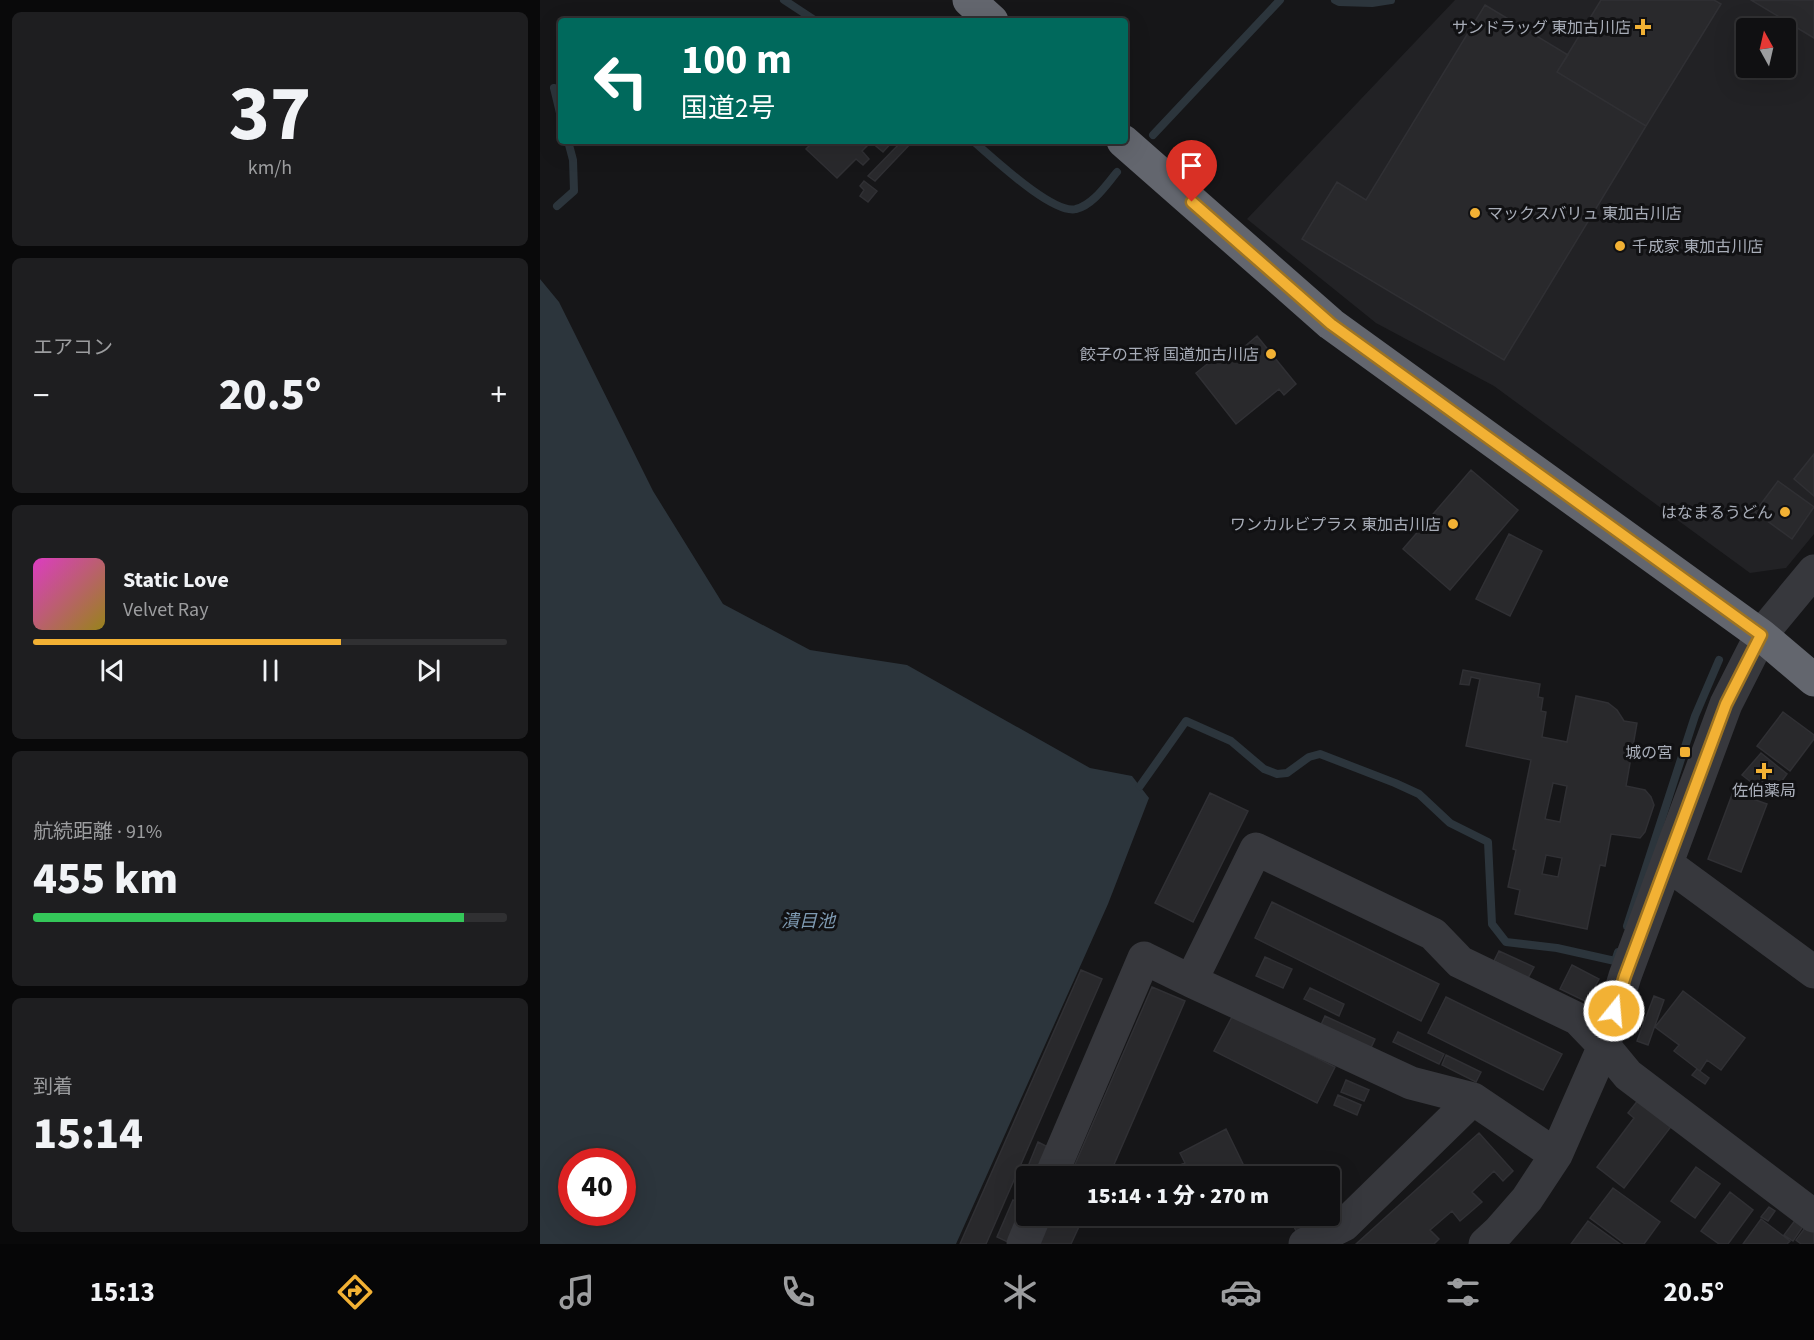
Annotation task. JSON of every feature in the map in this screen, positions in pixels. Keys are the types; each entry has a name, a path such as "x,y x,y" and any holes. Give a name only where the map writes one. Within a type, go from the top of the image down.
{"highway":[{"path":"969,0 989,18"},
{"path":"1126,144 1331,324 1761,635 1814,680"}],"street":[{"path":"1500,1240 1556,1155 1604,1046 1625,976 1726,704 1761,635 1814,571"},
{"path":"1191,981 1256,849 1433,934 1460,962 1578,1019 1628,1075 1814,1216"},
{"path":"1667,864 1814,972"},
{"path":"1055,1166 1144,958 1411,1083 1473,1099 1556,1155"},
{"path":"1305,1244 1344,1225 1473,1099"},
{"path":"1023,1244 1030,1226"}],"shaded area":[{"path":"1455,0 1814,0 1814,534 1786,568 1750,573 1494,386 1376,323 1247,219"}],"water":[{"name":"潰目池","path":"540,279 559,302 653,491 723,604 810,650 907,665 1090,768 1132,776 1149,798 1108,904 956,1244 540,1244"}],"building":[{"path":"1601,0 1714,0 1721,4 1646,126 1557,72"},
{"path":"1751,0 1814,0 1814,38 1796,27 1796,18 1781,18"},
{"path":"1485,5 1568,55 1557,72 1646,126 1504,360 1302,239 1337,182 1366,200"},
{"path":"811,144 869,144 862,151 869,159 863,165 856,159 837,178 806,149"},
{"path":"873,144 890,144 883,152"},
{"path":"899,144 910,144 875,181 868,176"},
{"path":"864,181 877,191 868,202 860,196 864,190 860,186"},
{"path":"1257,336 1296,384 1284,395 1279,389 1236,424 1196,373 1231,345 1237,353"},
{"path":"1814,454 1814,496 1794,479"},
{"path":"1471,470 1518,510 1450,590 1403,549"},
{"path":"1778,481 1814,507 1792,539 1755,512"},
{"path":"1509,534 1542,551 1510,616 1476,599"},
{"path":"1463,670 1540,684 1538,697 1543,698 1541,711 1546,712 1542,737 1567,742 1576,696 1608,703 1617,710 1624,721 1637,723 1626,786 1645,790 1654,805 1645,832 1640,838 1611,834 1605,866 1600,865 1587,929 1515,914 1520,890 1508,887 1516,850 1513,849 1531,760 1466,746 1480,679 1471,677 1469,685 1460,684","holes":["1553,783 1567,786 1560,822 1545,819","1546,855 1562,858 1558,877 1542,874"]},
{"path":"1783,712 1814,735 1814,739 1790,771 1757,746"},
{"path":"1761,753 1787,774 1770,797 1742,775"},
{"path":"1733,792 1767,804 1741,872 1708,859"},
{"path":"1210,793 1248,811 1193,922 1155,903"},
{"path":"1272,902 1439,984 1421,1021 1255,938"},
{"path":"1499,951 1534,967 1528,978 1494,961"},
{"path":"1265,957 1292,969 1283,988 1256,976"},
{"path":"1572,965 1599,979 1587,1002 1560,989"},
{"path":"1081,970 1102,979 1020,1166 1016,1166 1016,1175 986,1244 960,1244"},
{"path":"1152,987 1185,1001 1113,1166 1074,1166"},
{"path":"1310,988 1344,1004 1339,1016 1304,999"},
{"path":"1683,991 1745,1038 1721,1070 1707,1060 1700,1071 1674,1051 1679,1045 1655,1027"},
{"path":"1654,996 1664,1000 1648,1045 1637,1041"},
{"path":"1446,997 1562,1054 1543,1090 1428,1033"},
{"path":"1233,1015 1335,1067 1317,1103 1214,1051"},
{"path":"1325,1016 1375,1039 1369,1052 1320,1027"},
{"path":"1398,1032 1444,1054 1439,1064 1393,1042"},
{"path":"1446,1055 1481,1072 1476,1082 1442,1065"},
{"path":"1697,1069 1709,1078 1705,1084 1692,1075"},
{"path":"1346,1080 1369,1090 1364,1101 1341,1092"},
{"path":"1338,1095 1361,1105 1357,1115 1334,1105"},
{"path":"1639,1099 1673,1124 1624,1188 1597,1167 1634,1118 1628,1113"},
{"path":"1226,1129 1243,1164 1239,1166 1180,1166 1185,1163 1180,1153"},
{"path":"1479,1133 1513,1171 1503,1181 1494,1171 1472,1192 1482,1202 1460,1221 1452,1211 1430,1230 1439,1239 1434,1244 1356,1244"},
{"path":"1038,1142 1052,1149 1044,1166 1028,1166"},
{"path":"1696,1167 1720,1184 1695,1218 1671,1201"},
{"path":"1613,1188 1660,1222 1644,1244 1625,1244 1590,1218"},
{"path":"1730,1192 1753,1210 1728,1244 1719,1244 1701,1231"},
{"path":"1013,1200 1016,1201 1017,1226 1010,1243 997,1237"},
{"path":"1769,1207 1775,1211 1768,1221 1761,1217"},
{"path":"1761,1219 1790,1241 1787,1244 1743,1244"},
{"path":"1796,1219 1804,1225 1793,1241 1784,1235"},
{"path":"1588,1221 1620,1244 1571,1244"},
{"path":"1807,1225 1814,1230 1814,1244 1801,1244 1796,1240"},
{"path":"1042,1226 1079,1226 1071,1244 1030,1244"},
{"path":"1294,1226 1324,1226 1300,1238"}],"waterway":[{"path":"784,0 811,18"},
{"path":"1153,135 1280,0"},
{"path":"1335,0 1372,3 1391,0"},
{"path":"554,88 558,105"},
{"path":"557,206 574,191 573,160 569,144"},
{"path":"976,144 1038,194 1066,208 1076,209 1088,203 1099,194 1117,172"},
{"path":"1627,926 1695,716 1719,660"},
{"path":"1140,786 1186,721 1231,741 1264,769 1277,774 1287,773 1309,757 1320,754 1419,794 1450,823 1488,842 1492,924 1506,942 1557,948 1615,961 1618,952"}],"place":[{"name":"サンドラッグ 東加古川店","path":"1643,27"},
{"name":"マックスバリュ 東加古川店","path":"1475,213"},
{"name":"千成家 東加古川店","path":"1620,246"},
{"name":"餃子の王将 国道加古川店","path":"1271,354"},
{"name":"はなまるうどん","path":"1785,512"},
{"name":"ワンカルビプラス 東加古川店","path":"1453,524"},
{"name":"城の宮","path":"1685,752"},
{"name":"佐伯薬局","path":"1764,771"}],"route":[{"path":"1192,202 1331,324 1761,635 1726,704 1614,1011"}]}
